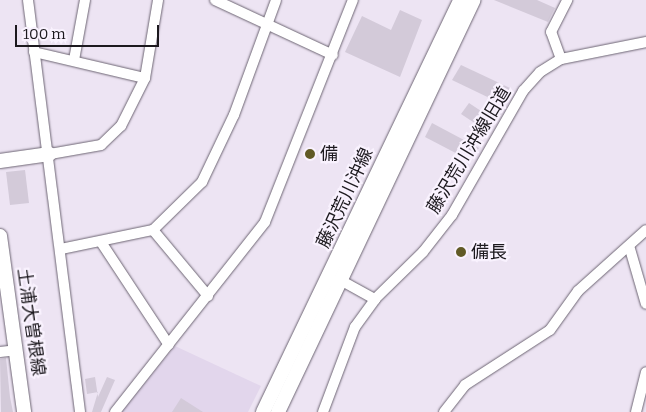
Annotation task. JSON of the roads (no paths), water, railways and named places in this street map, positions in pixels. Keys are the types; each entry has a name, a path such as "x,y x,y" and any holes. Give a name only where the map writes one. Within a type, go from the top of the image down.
{"main road":[{"name":"藤沢荒川沖線","path":"262,412 460,0"},
{"name":"藤沢荒川沖線","path":"278,412 474,0"},
{"path":"0,161 50,154"},
{"name":"土浦大曽根線","path":"0,236 24,412"}],"street":[{"path":"28,0 50,154 80,412"},
{"path":"74,60 85,0"},
{"path":"50,154 101,144 121,126 145,78 158,0"},
{"path":"215,0 333,55"},
{"path":"61,249 153,230 202,182 234,115 276,0"},
{"path":"116,412 264,222 333,55 353,0"},
{"path":"561,59 552,32 567,0"},
{"name":"藤沢荒川沖線旧道","path":"323,412 355,327 375,299 423,252 452,215 522,91 561,59 646,42"},
{"path":"34,52 145,78"},
{"path":"153,230 208,296"},
{"path":"444,412 465,385 550,330 578,292 630,249 646,230"},
{"path":"101,242 169,345"},
{"path":"630,249 646,304"},
{"path":"342,280 375,299"},
{"path":"636,412 646,372"}],"place":[{"name":"備","path":"310,154"},
{"name":"備長","path":"461,252"}]}
